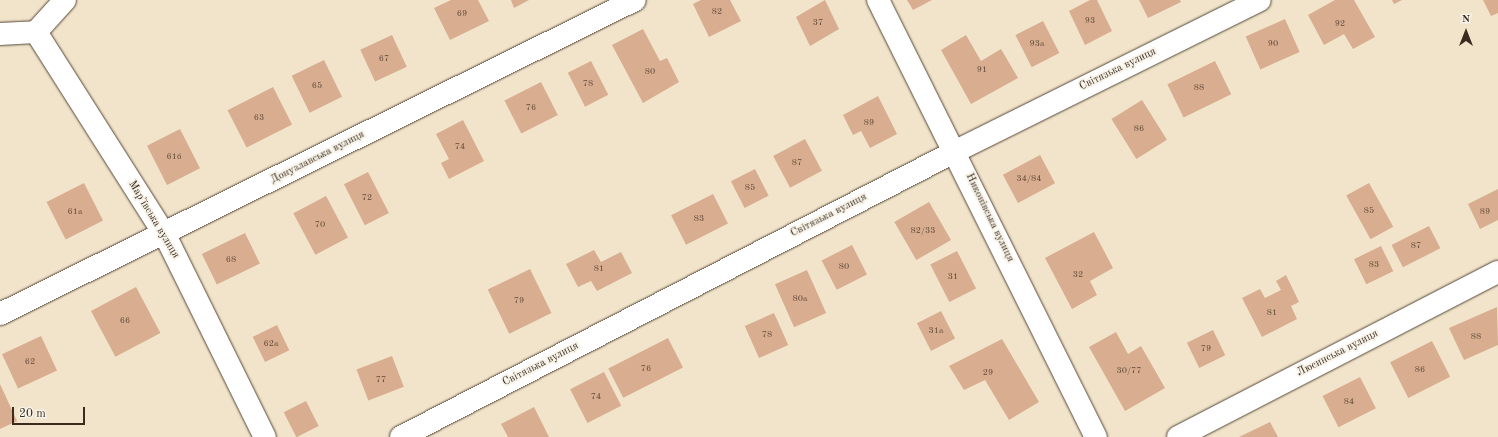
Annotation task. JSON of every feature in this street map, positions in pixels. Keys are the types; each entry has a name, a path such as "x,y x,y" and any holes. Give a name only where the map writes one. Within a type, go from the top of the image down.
{"street":[{"path":"0,34 36,32 65,0"},
{"name":"Донузлавська вулиця","path":"0,314 164,235 634,0"},
{"name":"Никонівська вулиця","path":"878,0 956,151 1096,437"},
{"name":"Світязька вулиця","path":"401,437 956,151 1260,0"},
{"name":"Мар'ївська вулиця","path":"36,32 164,235 266,437"},
{"name":"Люсинська вулиця","path":"1178,437 1498,272"}],"building":[{"path":"451,0 478,0 489,21 450,40 434,8"},
{"path":"511,0 529,0 514,8"},
{"path":"701,0 730,0 741,21 709,37 693,4"},
{"path":"825,0 839,29 810,46 796,17"},
{"path":"907,0 932,0 913,10"},
{"path":"1090,0 1097,0 1112,31 1085,45 1069,11"},
{"path":"1139,0 1180,0 1181,2 1148,18"},
{"path":"1335,0 1354,0 1375,37 1353,49 1344,34 1324,45 1308,15"},
{"path":"1392,0 1402,0 1394,4"},
{"path":"1483,0 1498,0 1498,13 1491,16"},
{"path":"1285,19 1300,52 1260,69 1246,36"},
{"path":"1043,21 1059,53 1032,67 1015,35"},
{"path":"643,29 660,61 667,58 679,82 643,103 612,45"},
{"path":"392,35 407,67 375,82 360,50"},
{"path":"966,35 981,61 1001,49 1018,78 971,104 941,50"},
{"path":"324,60 342,97 310,113 292,76"},
{"path":"591,61 608,95 585,107 568,73"},
{"path":"1215,61 1231,94 1184,117 1167,84"},
{"path":"541,82 558,115 521,134 504,101"},
{"path":"273,87 292,124 247,148 228,110"},
{"path":"878,96 897,134 870,148 861,131 853,135 843,115"},
{"path":"1142,100 1167,140 1136,159 1111,119"},
{"path":"463,120 484,161 449,179 441,163 449,159 436,134"},
{"path":"180,129 200,168 167,185 147,146"},
{"path":"805,139 822,171 790,188 773,156"},
{"path":"1040,155 1055,183 1018,203 1003,175"},
{"path":"755,169 769,196 745,208 731,181"},
{"path":"368,172 389,213 365,225 344,184"},
{"path":"84,183 103,220 66,239 47,202"},
{"path":"1369,183 1393,227 1371,239 1346,196"},
{"path":"1498,189 1498,220 1480,229 1468,204"},
{"path":"713,194 728,223 686,245 671,215"},
{"path":"326,196 348,237 315,255 293,213"},
{"path":"929,202 951,240 916,260 894,222"},
{"path":"1429,226 1440,248 1403,267 1392,245"},
{"path":"1094,232 1113,268 1090,281 1097,295 1072,309 1045,258"},
{"path":"245,233 260,264 217,285 202,254"},
{"path":"852,245 867,274 837,290 822,260"},
{"path":"1381,246 1393,271 1366,284 1354,259"},
{"path":"594,250 601,262 621,252 632,273 597,291 591,281 578,287 566,264"},
{"path":"957,251 976,288 949,302 930,265"},
{"path":"530,269 551,313 509,334 488,290"},
{"path":"807,270 826,313 794,327 775,284"},
{"path":"1286,275 1299,302 1291,306 1297,319 1262,337 1242,298 1260,289 1265,298 1281,290 1276,281"},
{"path":"136,287 160,333 115,357 91,311"},
{"path":"1497,307 1498,345 1464,360 1449,328"},
{"path":"941,311 955,339 931,351 917,323"},
{"path":"774,313 788,345 759,358 745,326"},
{"path":"277,325 289,350 265,362 253,337"},
{"path":"1213,330 1225,355 1199,368 1187,343"},
{"path":"1116,332 1128,354 1141,346 1165,388 1125,411 1089,347"},
{"path":"41,336 57,370 18,389 2,354"},
{"path":"668,338 683,367 623,398 608,368"},
{"path":"1002,339 1039,402 1009,420 985,380 964,390 949,366"},
{"path":"1432,341 1450,377 1408,398 1390,362"},
{"path":"392,356 404,387 368,400 357,370"},
{"path":"604,372 621,406 587,423 570,389"},
{"path":"1360,377 1376,408 1338,427 1323,396"},
{"path":"0,384 17,421 0,429"},
{"path":"306,401 319,426 296,437 284,412"},
{"path":"534,407 549,437 508,437 501,424"},
{"path":"1270,422 1278,437 1239,437"}]}
